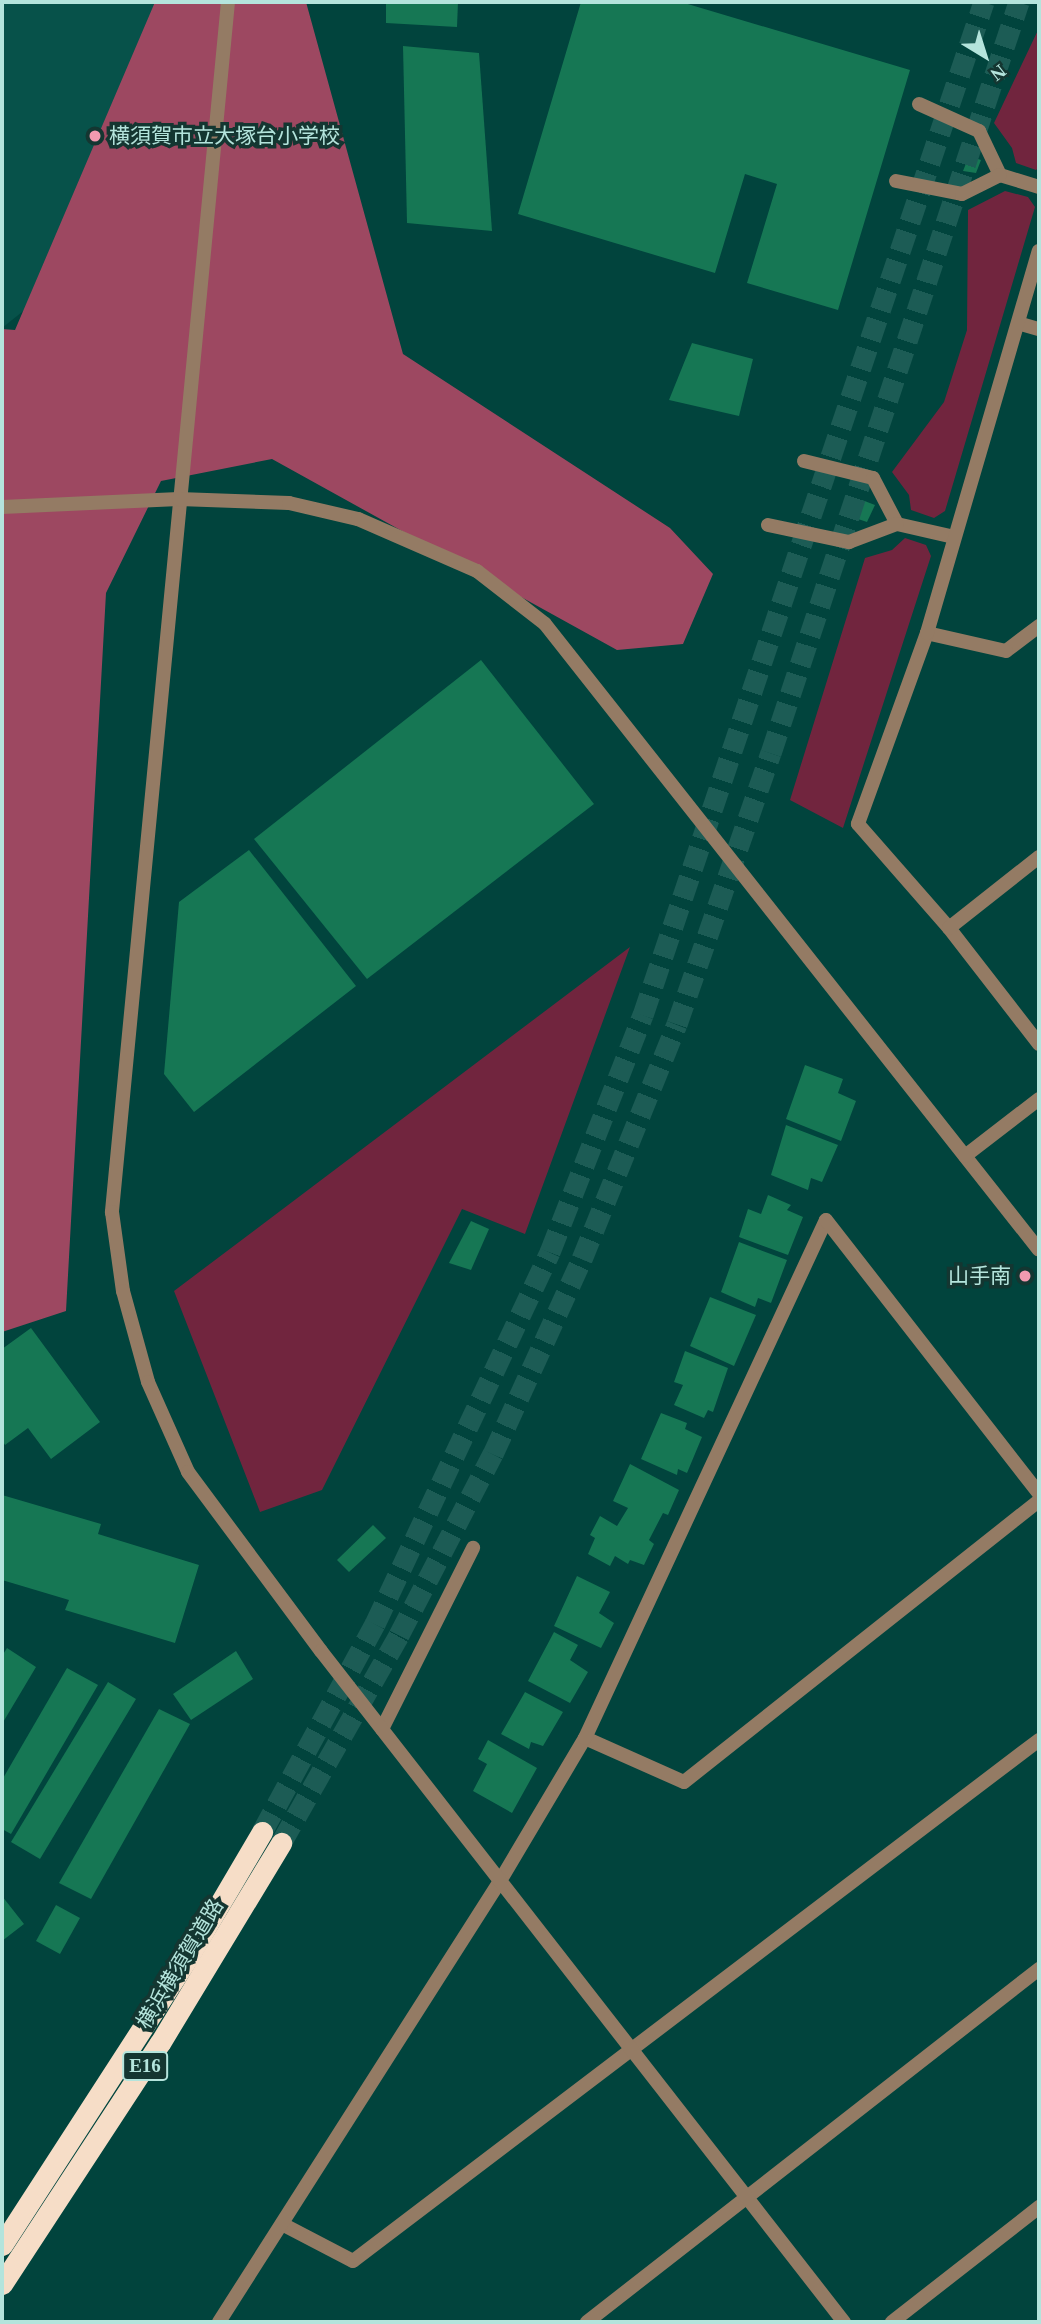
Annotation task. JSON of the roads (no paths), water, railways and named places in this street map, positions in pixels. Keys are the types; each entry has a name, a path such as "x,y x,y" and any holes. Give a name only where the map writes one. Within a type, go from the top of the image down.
{"highway":[{"name":"横浜横須賀道路","path":"2,2245 189,1956 261,1832"},
{"name":"横浜横須賀道路","path":"2,2284 167,2032 281,1843"}],"street":[{"path":"228,2 111,1212 123,1291 148,1382 188,1472 382,1729 844,2322"},
{"path":"919,104 979,131 1000,175"},
{"path":"896,181 962,194 1000,175 1039,187"},
{"path":"1039,251 1021,324 954,537 927,633 858,824 948,928 1039,1044"},
{"path":"1021,324 1039,329"},
{"path":"804,461 873,478 897,524"},
{"path":"2,507 179,499 289,503 358,519 477,571 545,624 1039,1250"},
{"path":"768,525 849,542 897,524 954,537"},
{"path":"927,633 1006,651 1039,625"},
{"path":"948,928 1039,858"},
{"path":"965,1156 1039,1099"},
{"path":"219,2322 500,1881 585,1738 826,1220 1039,1494"},
{"path":"585,1738 684,1782 1039,1502"},
{"path":"382,1729 473,1548"},
{"path":"282,2224 353,2261 1039,1740"},
{"path":"587,2322 1039,1969"},
{"path":"892,2322 1039,2207"}],"tunnel":[{"path":"262,1832 375,1624 550,1252 643,1015 984,2"},
{"path":"281,1843 399,1635 493,1454 582,1259 677,1024 771,753 1019,2"}],"place":[{"name":"横須賀市立大塚台小学校","path":"95,136"},
{"name":"山手南","path":"1025,1276"}]}
